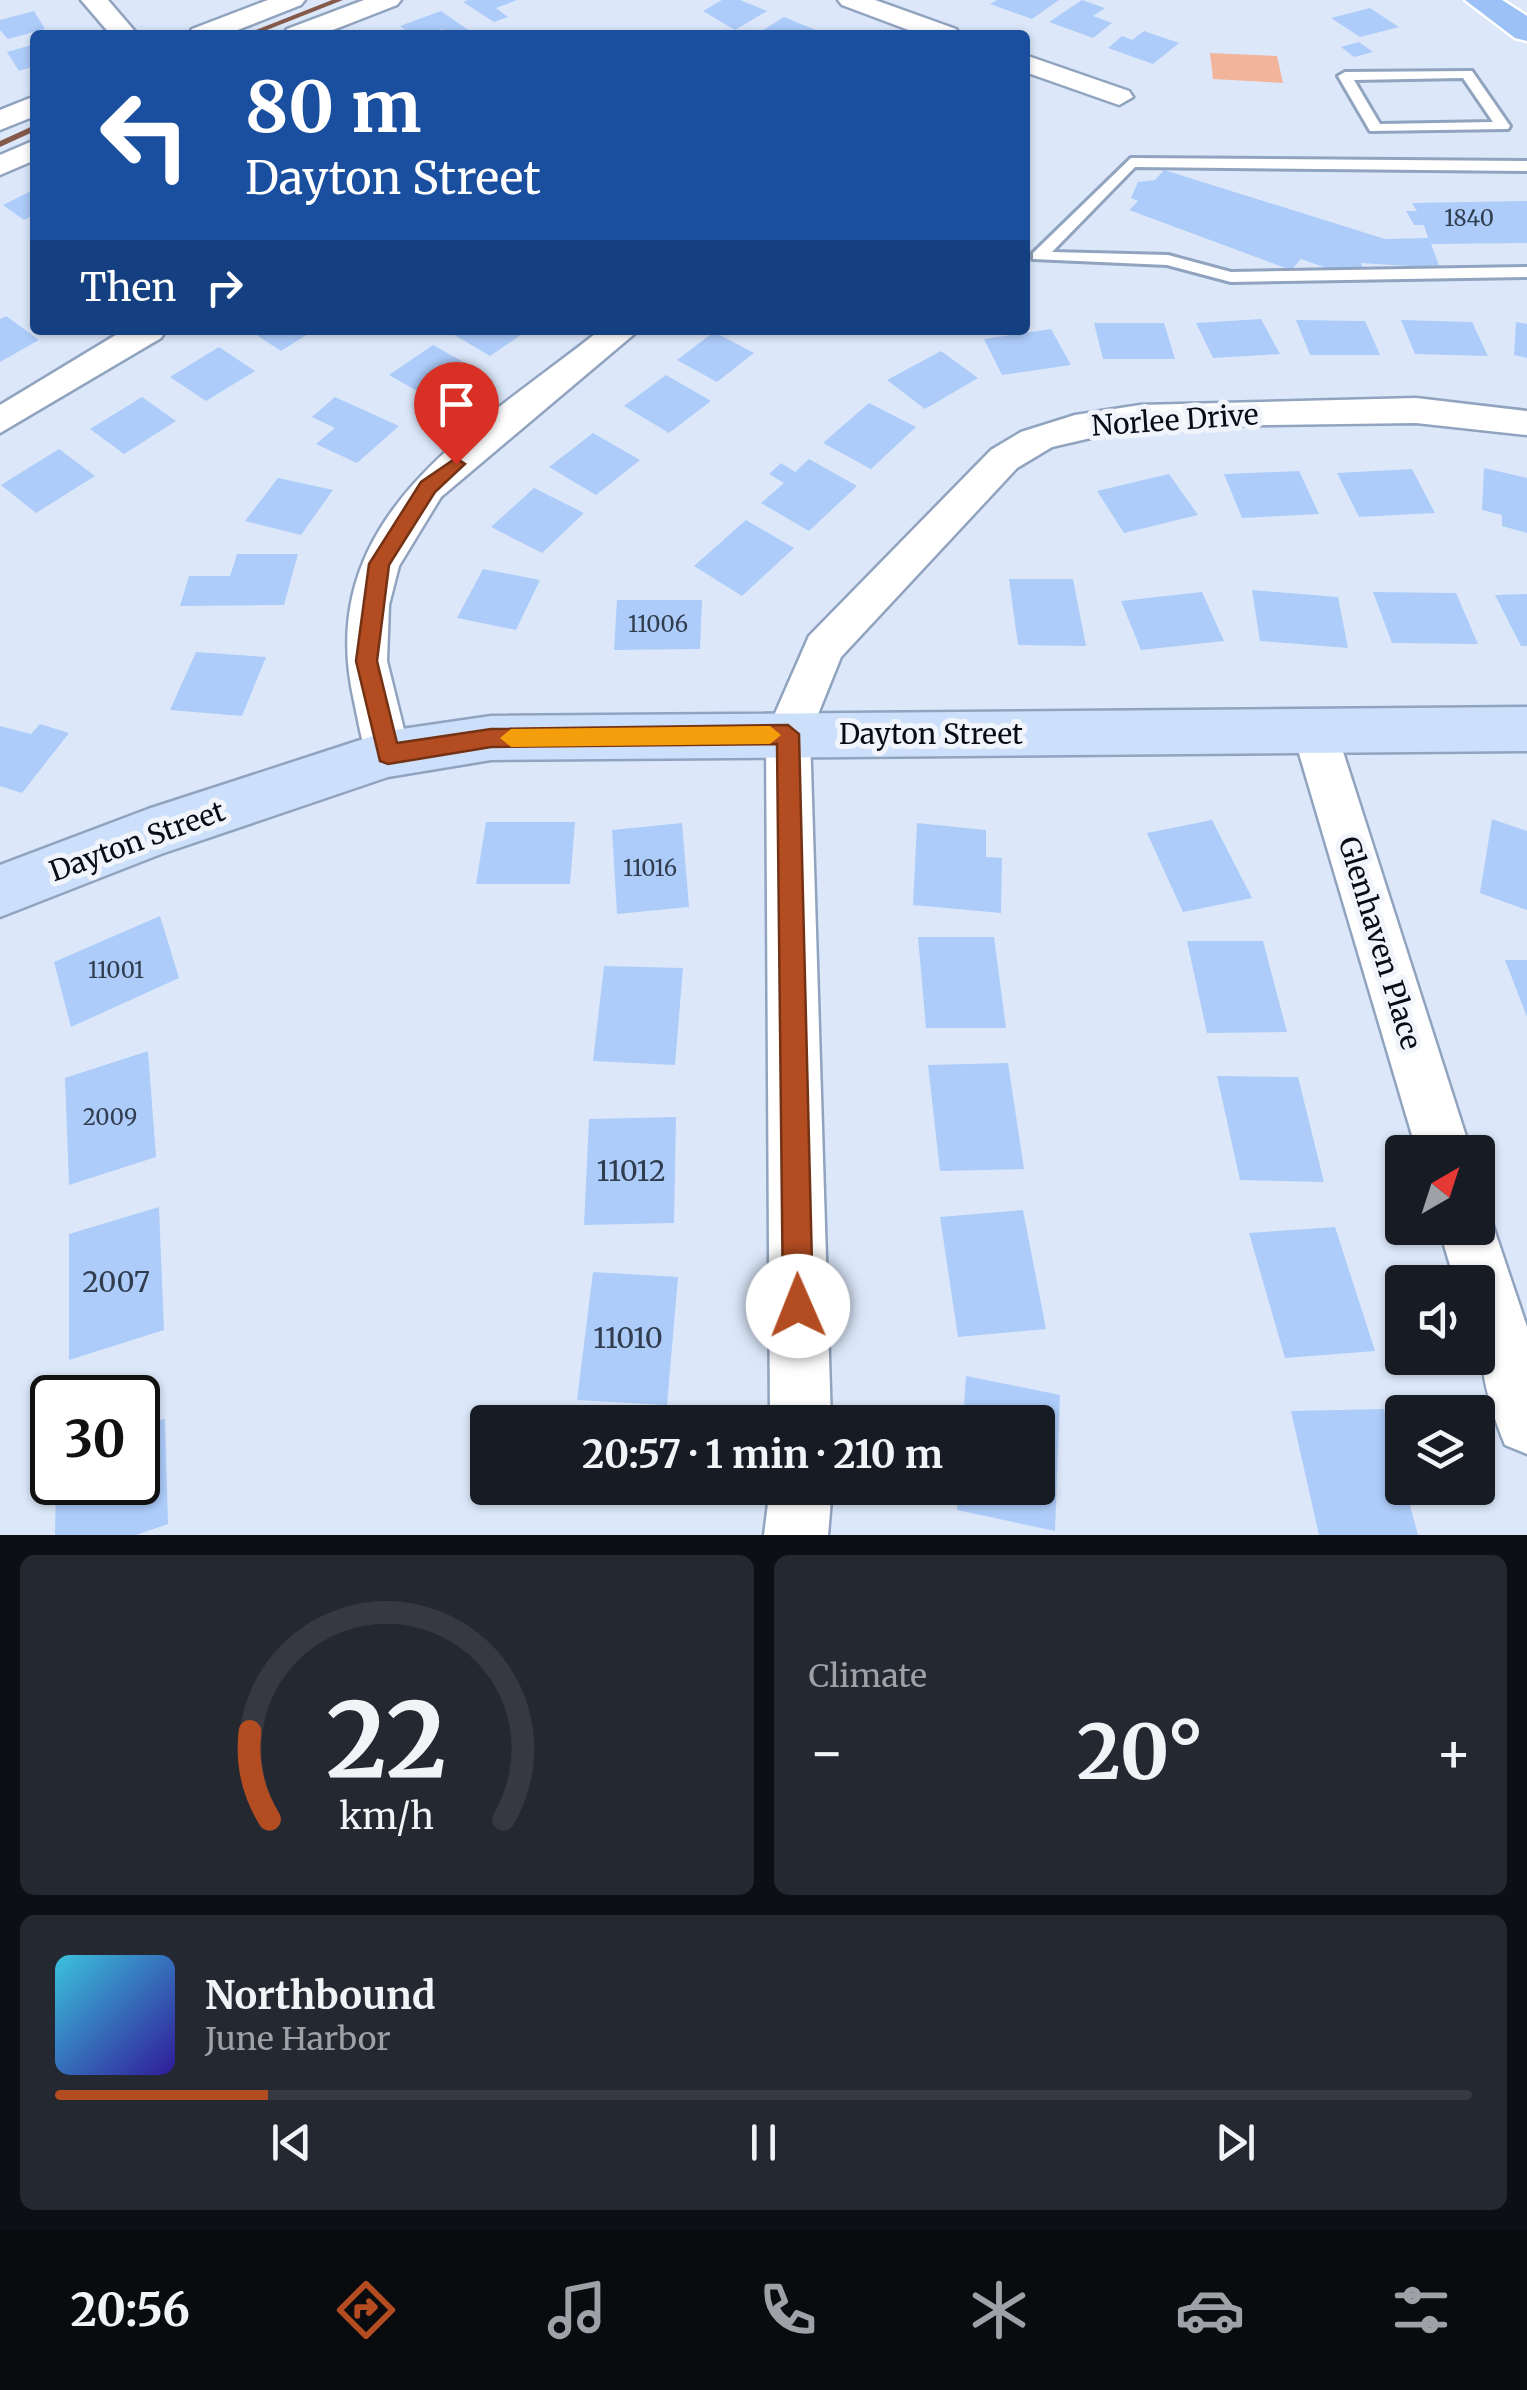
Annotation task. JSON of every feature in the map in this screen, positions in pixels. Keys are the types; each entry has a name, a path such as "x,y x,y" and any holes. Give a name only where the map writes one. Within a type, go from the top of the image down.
{"main road":[{"path":"1481,0 1527,31"}],"street":[{"path":"94,0 120,30"},
{"path":"213,30 292,0"},
{"path":"309,30 388,0"},
{"path":"851,0 933,30"},
{"path":"1030,66 1118,97"},
{"path":"0,121 30,106"},
{"path":"0,166 30,151"},
{"path":"0,421 141,335"},
{"path":"388,754 366,661 369,605 379,564 428,487 616,335"},
{"name":"Norlee Drive","path":"788,734 824,648 1004,459 1039,437 1094,424 1161,416 1405,410 1501,416 1527,422"},
{"name":"Dayton Street","path":"0,891 148,834 388,754 491,738 1527,729"},
{"name":"Glenhaven Place","path":"1316,732 1439,1135"},
{"path":"788,734 800,1405"},
{"path":"1472,1245 1527,1424"},
{"path":"796,1535 799,1505"}],"lane":[{"path":"1527,166 1444,146 1375,128 1345,76 1467,74 1503,126 1444,146 1131,162 1039,256 1168,260 1232,277 1527,272"}],"shaded area":[{"path":"1210,53 1277,56 1283,83 1213,79"}],"building":[{"path":"517,0 496,8 508,17 494,22 463,2"},
{"path":"722,0 740,0 767,11 735,30 703,11"},
{"path":"997,0 1059,0 1032,19 990,4"},
{"path":"1082,0 1105,8 1093,16 1112,23 1093,38 1049,22"},
{"path":"1370,8 1399,27 1360,37 1331,18"},
{"path":"34,11 45,29 8,39 0,30 0,20"},
{"path":"441,11 468,30 405,30 400,26"},
{"path":"784,17 816,30 763,30"},
{"path":"1144,31 1179,43 1153,64 1108,48 1122,36 1132,40"},
{"path":"1359,42 1373,52 1354,57 1341,47"},
{"path":"30,45 30,68 19,71 7,52"},
{"path":"1164,170 1385,239 1428,238 1424,225 1414,225 1406,211 1417,211 1412,203 1527,201 1527,243 1431,244 1440,268 1361,263 1364,272 1338,272 1301,259 1291,270 1129,210 1138,201 1131,198 1138,182 1155,180"},
{"path":"30,192 30,217 24,220 3,205"},
{"path":"6,316 39,340 0,362 0,319"},
{"path":"1261,319 1280,354 1213,358 1196,323"},
{"path":"1296,320 1365,321 1380,355 1310,355"},
{"path":"1401,320 1472,322 1488,356 1415,354"},
{"path":"1516,322 1527,324 1527,358 1514,355"},
{"path":"1094,323 1164,323 1175,359 1103,359"},
{"path":"1051,329 1071,365 1002,375 984,339"},
{"path":"257,335 306,335 281,351"},
{"path":"454,335 521,335 490,356"},
{"path":"710,335 720,335 754,353 717,382 677,360"},
{"path":"433,345 474,368 431,399 389,375"},
{"path":"219,347 255,371 206,401 170,377"},
{"path":"941,351 978,378 925,409 887,380"},
{"path":"666,375 711,401 669,433 624,406"},
{"path":"142,397 176,421 124,454 90,429"},
{"path":"335,397 399,426 357,463 316,444 335,428 312,417"},
{"path":"869,403 916,427 871,469 823,443"},
{"path":"593,433 640,460 596,495 549,467"},
{"path":"59,449 95,476 36,513 1,485"},
{"path":"809,459 857,486 809,531 761,503 784,483 769,474 781,463 795,472"},
{"path":"1484,468 1527,478 1527,533 1502,526 1502,515 1482,510"},
{"path":"1412,469 1435,513 1359,517 1337,473"},
{"path":"1299,471 1319,514 1242,518 1224,474"},
{"path":"1169,474 1198,515 1124,533 1097,491"},
{"path":"278,478 333,490 301,535 245,521"},
{"path":"534,488 584,513 542,553 491,527"},
{"path":"746,520 794,548 742,596 694,566"},
{"path":"237,554 298,554 284,605 180,606 189,576 230,576"},
{"path":"483,569 540,580 516,630 457,618"},
{"path":"1009,579 1073,579 1086,646 1018,645"},
{"path":"1252,590 1338,597 1348,648 1260,641"},
{"path":"1202,592 1224,641 1141,650 1121,601"},
{"path":"1373,592 1456,593 1478,644 1392,643"},
{"path":"1527,594 1527,646 1521,646 1495,595"},
{"path":"617,600 702,600 700,649 614,650"},
{"path":"196,652 266,657 242,716 170,710"},
{"path":"40,724 69,733 22,793 0,786 0,726 31,734"},
{"path":"1492,819 1527,831 1527,910 1480,893"},
{"path":"1212,820 1252,898 1183,912 1147,833"},
{"path":"486,822 575,822 570,884 476,884"},
{"path":"682,823 689,907 617,914 612,830"},
{"path":"917,823 986,830 986,857 1002,858 1001,913 913,905"},
{"path":"160,916 179,978 71,1027 54,962"},
{"path":"918,937 994,937 1006,1028 926,1028"},
{"path":"1187,941 1263,941 1287,1032 1207,1033"},
{"path":"1505,960 1527,960 1527,1017"},
{"path":"604,966 683,968 675,1065 593,1061"},
{"path":"148,1051 156,1157 69,1185 65,1078"},
{"path":"1008,1063 1024,1169 940,1171 928,1065"},
{"path":"1217,1076 1298,1077 1324,1182 1240,1180"},
{"path":"676,1117 674,1223 584,1225 589,1119"},
{"path":"159,1207 164,1330 69,1360 69,1234"},
{"path":"1023,1210 1046,1329 958,1337 940,1217"},
{"path":"1335,1227 1375,1351 1285,1358 1249,1233"},
{"path":"593,1272 678,1277 667,1405 577,1400"},
{"path":"966,1376 1060,1395 1055,1531 957,1510 957,1505 1055,1505 1055,1405 964,1405"},
{"path":"1384,1409 1385,1505 1410,1505 1418,1535 1319,1535 1291,1411"},
{"path":"165,1419 168,1524 136,1535 55,1535 56,1505 160,1505 160,1420"}],"waterway":[{"path":"260,30 339,0"},
{"path":"0,144 30,130"}],"slow traffic":[{"path":"511,738 770,735"}],"route":[{"path":"456,464 428,487 379,564 369,605 366,661 388,754 491,738 788,734 798,1306"}]}
